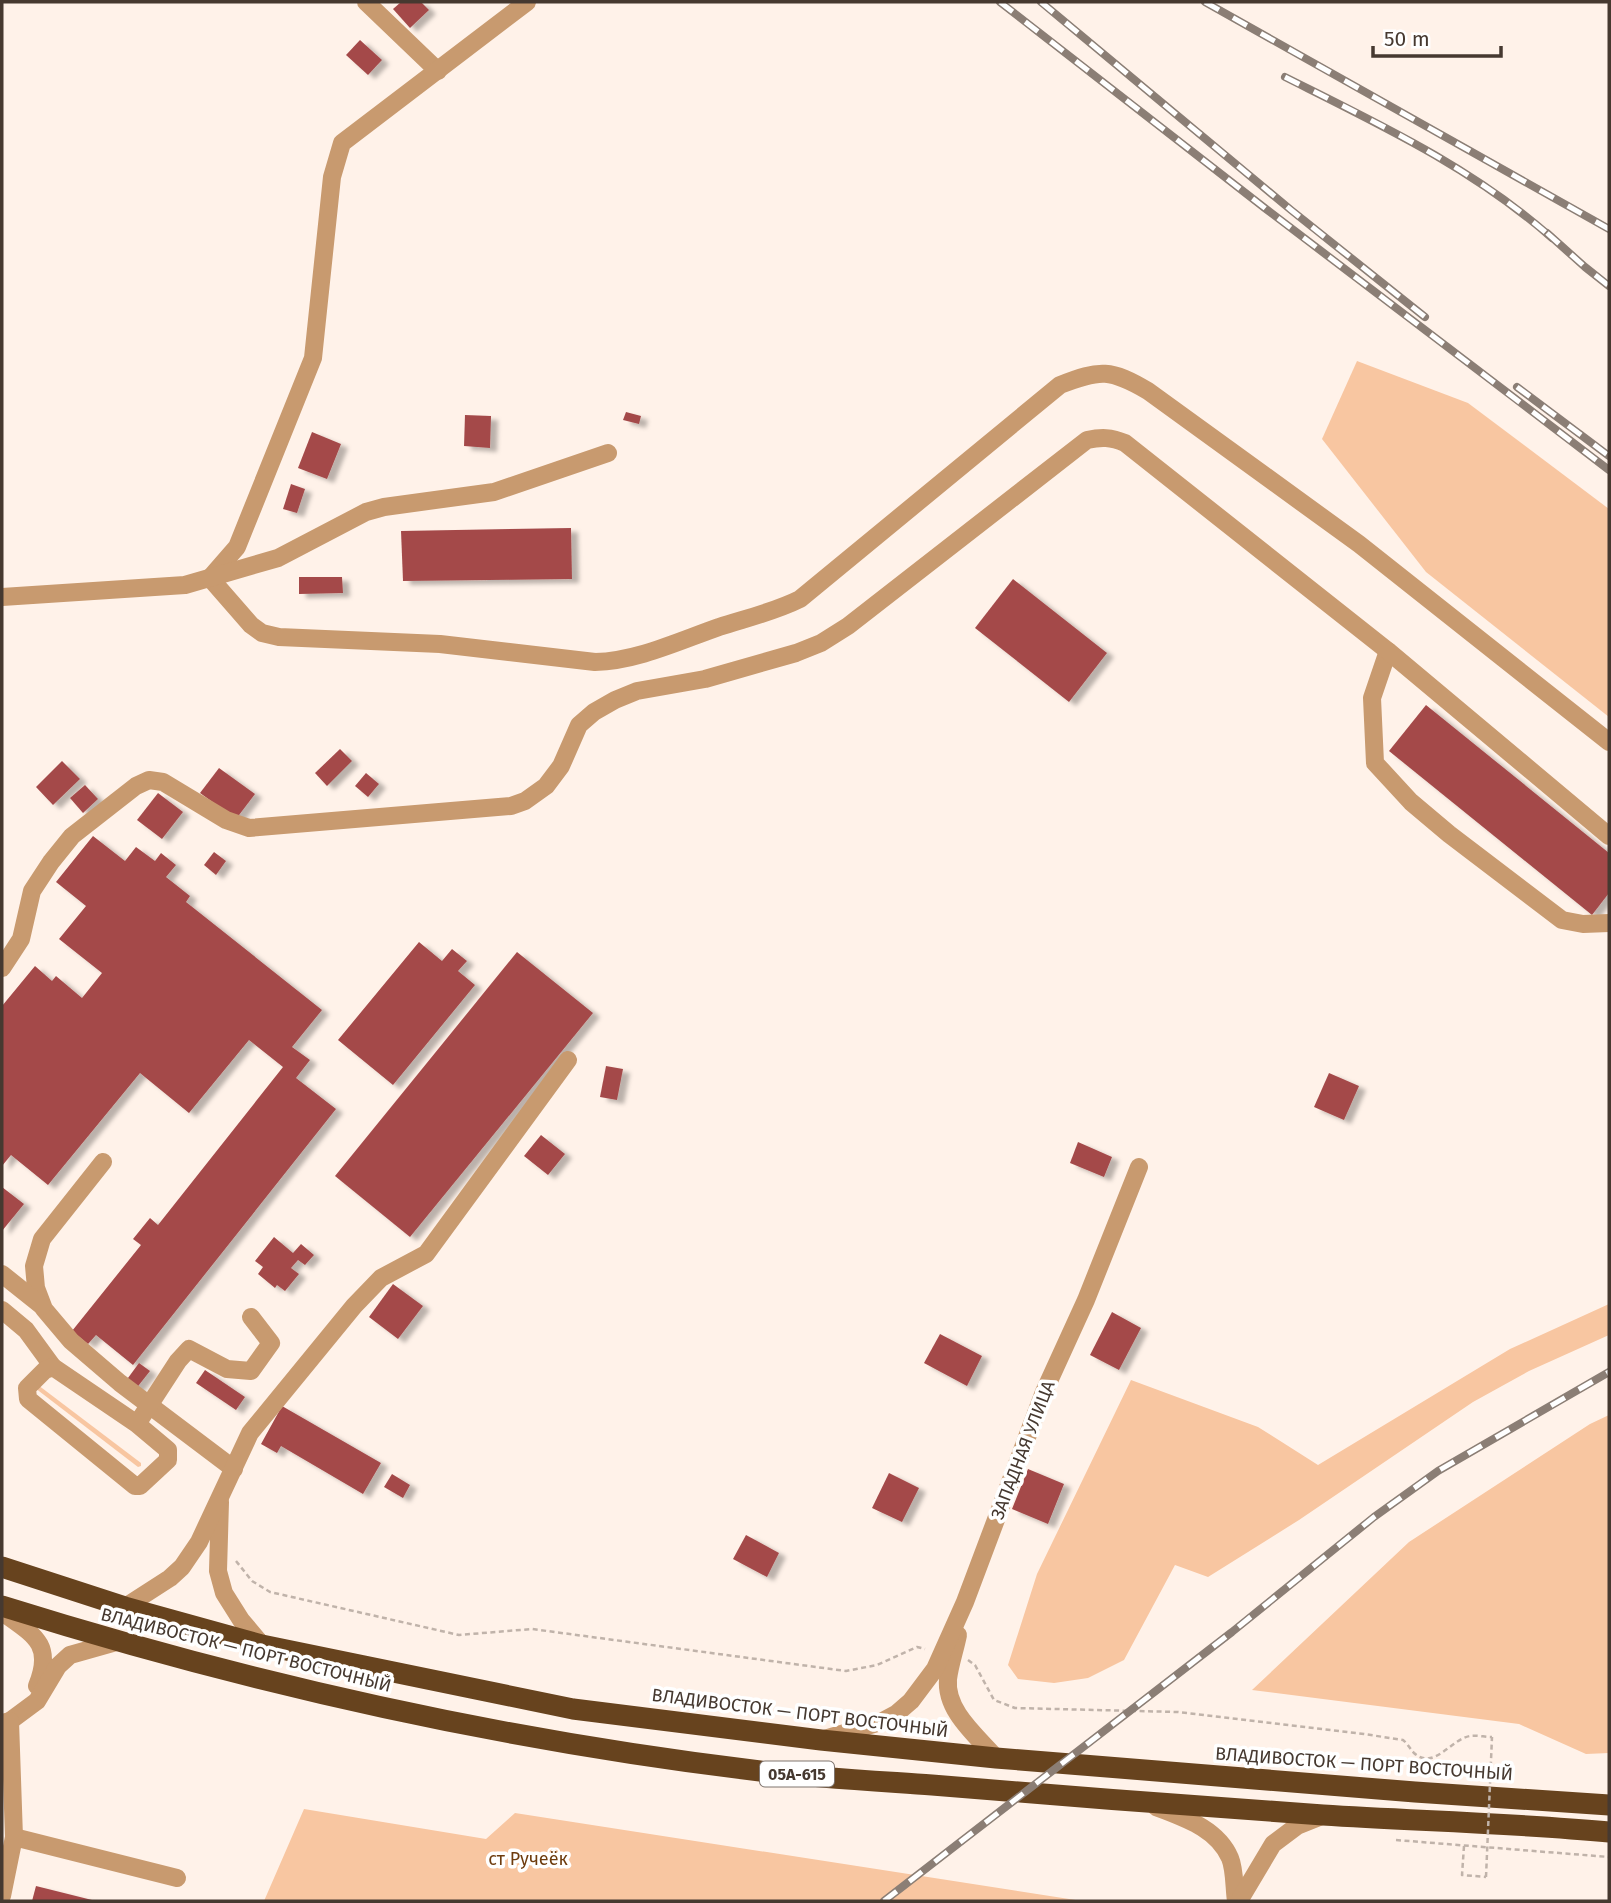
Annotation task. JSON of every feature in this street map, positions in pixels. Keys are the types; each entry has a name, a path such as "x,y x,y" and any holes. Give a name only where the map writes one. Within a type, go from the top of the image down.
{"highway":[{"name":"ВЛАДИВОСТОК — ПОРТ ВОСТОЧНЫЙ","path":"2,1567 125,1607 262,1645 573,1709 821,1740 996,1758 1604,1801"},
{"name":"ВЛАДИВОСТОК — ПОРТ ВОСТОЧНЫЙ","path":"2,1606 116,1642 304,1691 483,1730 762,1771 1326,1815 1530,1825 1609,1832"}],"street":[{"path":"366,2 438,71"},
{"path":"210,578 236,547 313,358 332,177 342,143 527,2"},
{"path":"210,578 251,625 262,633 279,637 440,643 595,662 616,662 778,610 800,599 1060,385 1087,374 1107,373 1128,379 1148,391 1359,544 1609,742"},
{"path":"2,968 21,939 32,891 51,862 72,836 149,780 163,782 226,820 249,828 511,806 546,786 561,766 579,725 594,712 637,691 705,679 796,653 821,643 848,626 1087,440 1113,438 1125,443 1388,651 1609,836"},
{"path":"2,597 185,585 278,558 366,512 384,507 494,492 608,453"},
{"path":"1388,651 1372,698 1374,764 1430,818 1562,920 1583,924 1609,923"},
{"path":"125,1607 170,1578 182,1567 199,1542 250,1433 354,1306 381,1278 426,1254 568,1060"},
{"path":"44,1309 36,1288 34,1266 42,1239 103,1162"},
{"name":"ЗАПАДНАЯ УЛИЦА","path":"821,1740 881,1722 896,1714 947,1656 1044,1392 1086,1300 1139,1167"},
{"path":"2,1273 44,1309 71,1341 150,1406 234,1469"},
{"path":"2,1310 26,1330 53,1367 137,1424 168,1450 168,1460 139,1486 135,1486 28,1399 27,1388 45,1370 53,1367"},
{"path":"137,1424 189,1349 228,1370 251,1371 271,1343 251,1317"},
{"path":"219,1499 218,1571 224,1593 241,1620 262,1645"},
{"path":"2,1612 27,1631 44,1651 43,1671 30,1707"},
{"path":"2,1896 14,1837 6,1722 30,1707 42,1695 58,1666 70,1655 116,1642"},
{"name":"ЗАПАДНАЯ УЛИЦА","path":"947,1656 950,1699 963,1720 996,1758"},
{"path":"1147,1802 1199,1825 1219,1840 1230,1859 1238,1901"},
{"path":"1238,1901 1273,1844 1297,1826 1326,1815"},
{"path":"14,1837 177,1878"}],"path":[{"path":"220,1542 252,1581 270,1591 459,1635 532,1629 846,1671 877,1665 917,1647 970,1660 994,1700 1015,1708 1178,1712 1364,1734 1403,1740 1414,1754 1426,1758 1438,1756 1457,1741 1470,1736 1492,1737 1486,1877 1462,1875 1465,1845"},
{"path":"1384,1839 1609,1857"}],"green space":[{"path":"1357,361 1468,403 1609,509 1609,717 1426,572 1322,439"},
{"path":"1609,1304 1609,1335 1529,1371 1473,1402 1299,1520 1208,1577 1175,1565 1124,1660 1088,1678 1054,1683 1018,1679 1008,1665 1037,1574 1131,1380 1258,1427 1318,1465 1510,1349"},
{"path":"38,1385 141,1463 141,1466 138,1467 35,1388"},
{"path":"1609,1415 1609,1753 1586,1754 1519,1724 1252,1690 1409,1542 1590,1424"},
{"name":"ст Ручеёк","path":"304,1809 486,1839 515,1813 1082,1901 264,1901"}],"building":[{"path":"401,2 421,2 429,10 410,28 393,9"},
{"path":"360,40 382,60 368,75 346,55"},
{"path":"626,412 641,416 639,424 623,420"},
{"path":"465,415 491,416 490,448 464,446"},
{"path":"312,432 341,444 327,479 298,468"},
{"path":"291,484 305,489 297,513 283,509"},
{"path":"571,528 572,579 403,581 401,531"},
{"path":"299,577 342,577 343,593 299,594"},
{"path":"1013,579 1107,653 1069,702 975,628"},
{"path":"1426,705 1609,853 1609,893 1592,915 1389,751"},
{"path":"340,749 352,761 327,786 315,773"},
{"path":"62,761 80,779 53,805 36,787"},
{"path":"219,768 255,794 236,819 200,793"},
{"path":"366,773 379,784 368,797 355,786"},
{"path":"85,785 98,799 83,813 70,798"},
{"path":"158,793 183,812 162,839 137,820"},
{"path":"93,836 125,861 136,847 155,861 161,853 176,865 166,877 190,896 186,902 322,1010 292,1047 310,1060 296,1078 336,1109 133,1365 96,1335 88,1344 72,1331 141,1245 133,1239 150,1218 158,1225 283,1067 249,1040 189,1113 140,1073 48,1185 11,1155 2,1166 2,1006 35,966 52,981 56,976 82,998 102,973 59,939 86,906 56,882"},
{"path":"214,852 226,861 216,875 204,865"},
{"path":"419,942 442,961 452,949 467,961 458,971 475,985 393,1085 338,1040"},
{"path":"517,952 593,1013 410,1237 335,1176"},
{"path":"606,1066 623,1069 617,1100 600,1097"},
{"path":"1329,1073 1359,1086 1344,1120 1314,1107"},
{"path":"541,1135 565,1154 548,1175 524,1156"},
{"path":"1078,1142 1112,1157 1104,1177 1070,1163"},
{"path":"2,1187 24,1204 2,1231"},
{"path":"274,1237 293,1253 301,1244 314,1255 305,1265 298,1260 291,1268 299,1274 285,1291 277,1285 275,1288 258,1274 263,1267 255,1261"},
{"path":"393,1284 423,1306 398,1339 369,1317"},
{"path":"1112,1312 1141,1328 1119,1370 1090,1355"},
{"path":"940,1334 982,1356 967,1386 924,1363"},
{"path":"139,1363 150,1371 135,1390 125,1382"},
{"path":"205,1370 245,1397 236,1410 196,1383"},
{"path":"282,1406 381,1463 363,1494 281,1446 277,1453 261,1444"},
{"path":"1028,1469 1064,1484 1048,1524 1012,1509"},
{"path":"889,1473 919,1488 902,1522 872,1508"},
{"path":"392,1474 410,1485 403,1498 384,1487"},
{"path":"746,1535 779,1553 767,1577 733,1559"},
{"path":"36,1886 92,1900 92,1901 32,1901"}],"railway":[{"path":"1000,2 1609,470"},
{"path":"1041,2 1291,210 1425,317"},
{"path":"1205,2 1609,229"},
{"path":"1285,77 1390,130 1458,169 1522,213 1552,238"},
{"path":"1547,233 1609,286"},
{"path":"1517,387 1609,456"},
{"path":"884,1901 1232,1632 1374,1517 1438,1471 1609,1372"}]}
